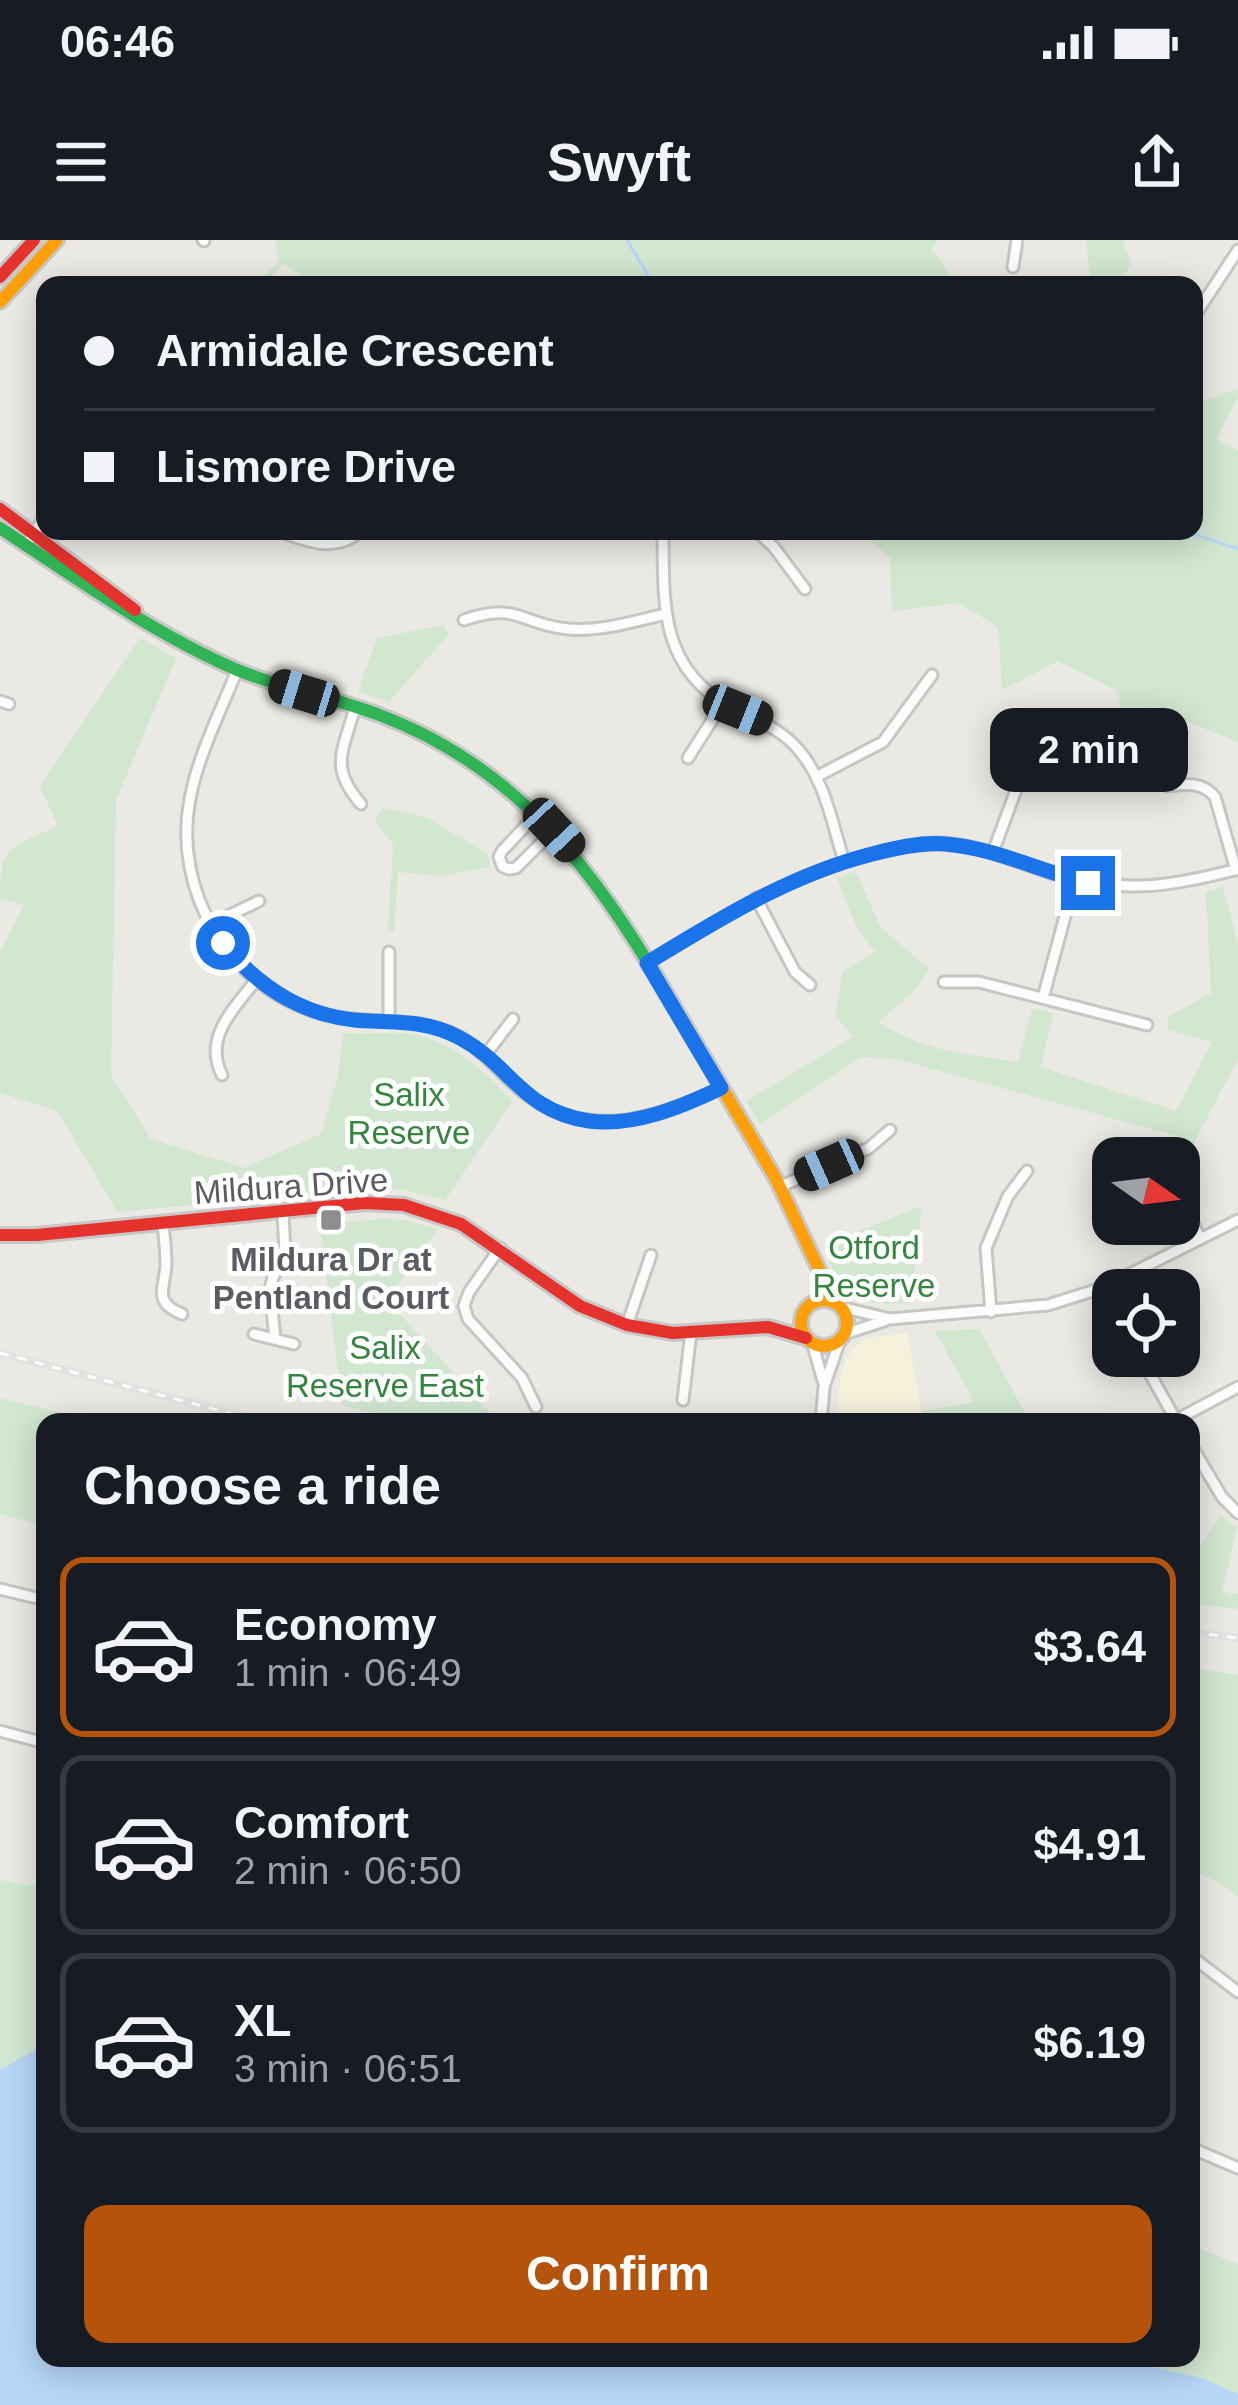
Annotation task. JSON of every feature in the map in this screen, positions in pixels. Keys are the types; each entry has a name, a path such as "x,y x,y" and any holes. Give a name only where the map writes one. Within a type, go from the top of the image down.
{"street":[{"path":"0,277 34,240"},
{"path":"0,302 57,240"},
{"path":"1012,267 1017,240"},
{"path":"1203,303 1238,250"},
{"path":"0,509 30,540 121,609 160,630 237,670 356,707 439,742 498,779 579,857 779,1187 816,1268 847,1320 824,1387 821,1413"},
{"path":"0,528 30,540"},
{"path":"30,540 36,531"},
{"path":"310,540 328,545 348,540"},
{"path":"663,540 665,614 670,639 684,664 723,703 762,720 798,749 816,776 844,861"},
{"path":"766,540 805,589"},
{"path":"464,620 503,610 554,626 583,629 665,614"},
{"path":"237,670 198,769 186,837 197,900 236,959 256,980 319,1013 436,1028 457,1036 486,1054 526,1094 554,1111 586,1120 628,1121 721,1088"},
{"path":"816,776 883,742 932,675"},
{"path":"688,758 723,703"},
{"path":"356,707 340,771 361,804"},
{"path":"993,852 1027,767 1050,751"},
{"path":"647,963 789,882 891,849 939,843 993,852 1105,886 1174,885 1237,870 1214,797 1208,790 1186,784 1166,786"},
{"path":"537,814 500,854 503,867 516,868 554,830"},
{"path":"1043,998 1075,879"},
{"path":"756,898 795,972 810,986"},
{"path":"211,924 259,901"},
{"path":"389,952 389,1021"},
{"path":"222,1075 216,1039 256,980"},
{"path":"944,982 980,982 1147,1025"},
{"path":"486,1054 513,1019"},
{"path":"779,1187 869,1148 890,1130"},
{"path":"991,1312 986,1248 1008,1196 1028,1171"},
{"name":"Mildura Drive","path":"0,1235 365,1203 404,1204 444,1216 500,1248 580,1306 627,1325 674,1333 768,1327 809,1340"},
{"path":"275,1339 270,1289 285,1255 283,1211"},
{"path":"1200,1239 1238,1220"},
{"path":"163,1223 163,1300 182,1314"},
{"path":"1140,1269 1188,1245"},
{"path":"500,1248 464,1306 468,1319 522,1378 536,1406"},
{"path":"627,1325 651,1255"},
{"path":"816,1268 802,1324 824,1387"},
{"path":"809,1340 826,1346 890,1319 1048,1306 1092,1291"},
{"path":"808,1308 823,1300 890,1319"},
{"name":"Mildura Drive","path":"768,1327 808,1308"},
{"path":"683,1400 691,1332"},
{"path":"254,1334 294,1344"},
{"path":"1152,1377 1172,1413"},
{"path":"1191,1413 1238,1387"},
{"path":"1200,1460 1238,1513"},
{"path":"0,1588 36,1598"},
{"path":"0,1731 36,1741"},
{"path":"1200,1963 1238,1993"},
{"path":"1200,2151 1238,2168"}],"shaded area":[{"path":"907,1333 922,1413 837,1413 846,1359 866,1338"}],"green space":[{"path":"275,240 938,240 931,251 951,276 302,276 283,264 272,276 265,276 279,261"},
{"path":"1086,240 1123,240 1132,266 1121,276 1090,276"},
{"path":"1238,389 1217,439 1238,451 1238,742 1183,720 1132,750 1116,690 1058,661 1002,690 998,627 959,603 892,611 890,558 870,540 1203,540 1203,401"},
{"path":"443,625 448,635 389,702 358,691 377,638"},
{"name":"Salix Reserve","path":"140,638 176,658 116,800 111,1075 151,1139 244,1168 321,1134 338,1076 343,1033 401,1033 434,1040 476,1066 512,1101 445,1200 380,1188 117,1212 58,1111 0,1093 0,952 24,905 0,899 6,857 19,844 58,826 40,786"},
{"path":"382,808 428,818 488,854 490,867 441,876 398,872 394,931 388,932 393,844 375,820"},
{"path":"856,871 880,927 929,969 918,987 879,1022 928,1045 1018,1062 1032,1008 1053,1013 1041,1067 1176,1111 1212,1042 1168,1030 1168,1017 1211,993 1206,892 1223,887 1238,943 1238,1059 1197,1137 1181,1137 896,1059 861,1057 760,1124 746,1101 853,1037 835,1015 843,971 875,952 856,926 837,878"},
{"name":"Otford Reserve","path":"922,1206 911,1303 877,1303 853,1296 837,1278 824,1245"},
{"name":"Salix Reserve East","path":"382,1219 438,1229 387,1300 490,1413 374,1413 342,1405 320,1224"},
{"path":"979,1329 1025,1413 922,1413 974,1402 935,1331"},
{"path":"0,1398 61,1413 36,1413 36,1524 0,1514"},
{"path":"1221,1515 1237,1528 1222,1592 1238,1594 1238,1609 1200,1605 1200,1546"},
{"path":"1200,1669 1238,1675 1238,1897 1200,1874"},
{"path":"0,1880 36,1886 36,2049 0,2070"},
{"path":"1200,2249 1238,2264 1238,2394 1202,2378 1152,2367 1200,2367"}],"water":[{"path":"36,2049 36,2367 1152,2367 1202,2378 1238,2394 1238,2405 0,2405 0,2070"}],"waterway":[{"path":"627,240 648,276"},
{"path":"1203,537 1238,549"}],"railway":[{"path":"0,1353 229,1413"},
{"path":"1200,1633 1238,1638"}],"traffic: fast":[{"path":"0,528 114,603 204,654 253,676 382,716 467,760 538,817 569,851 650,966"}],"traffic: slow":[{"path":"0,302 57,240"},
{"path":"650,966 776,1179 835,1303"},
{"path":"824,1300 840,1307 847,1323 840,1339 824,1346 808,1339 801,1323 808,1307 824,1300"}],"traffic: jam":[{"path":"0,277 34,240"},
{"path":"0,509 36,536"},
{"path":"41,540 135,610"},
{"path":"0,1235 365,1203 404,1205 461,1224 580,1306 627,1325 673,1333 768,1327 806,1338"}],"place":[{"name":"Mildura Dr at Pentland Court","path":"331,1220"}],"route":[{"path":"223,943 256,980 303,1008 350,1020 415,1022 436,1028 486,1054 526,1094 554,1111 586,1120 628,1121 721,1088 647,963 756,898 844,861 939,843 993,852 1088,883"}]}
